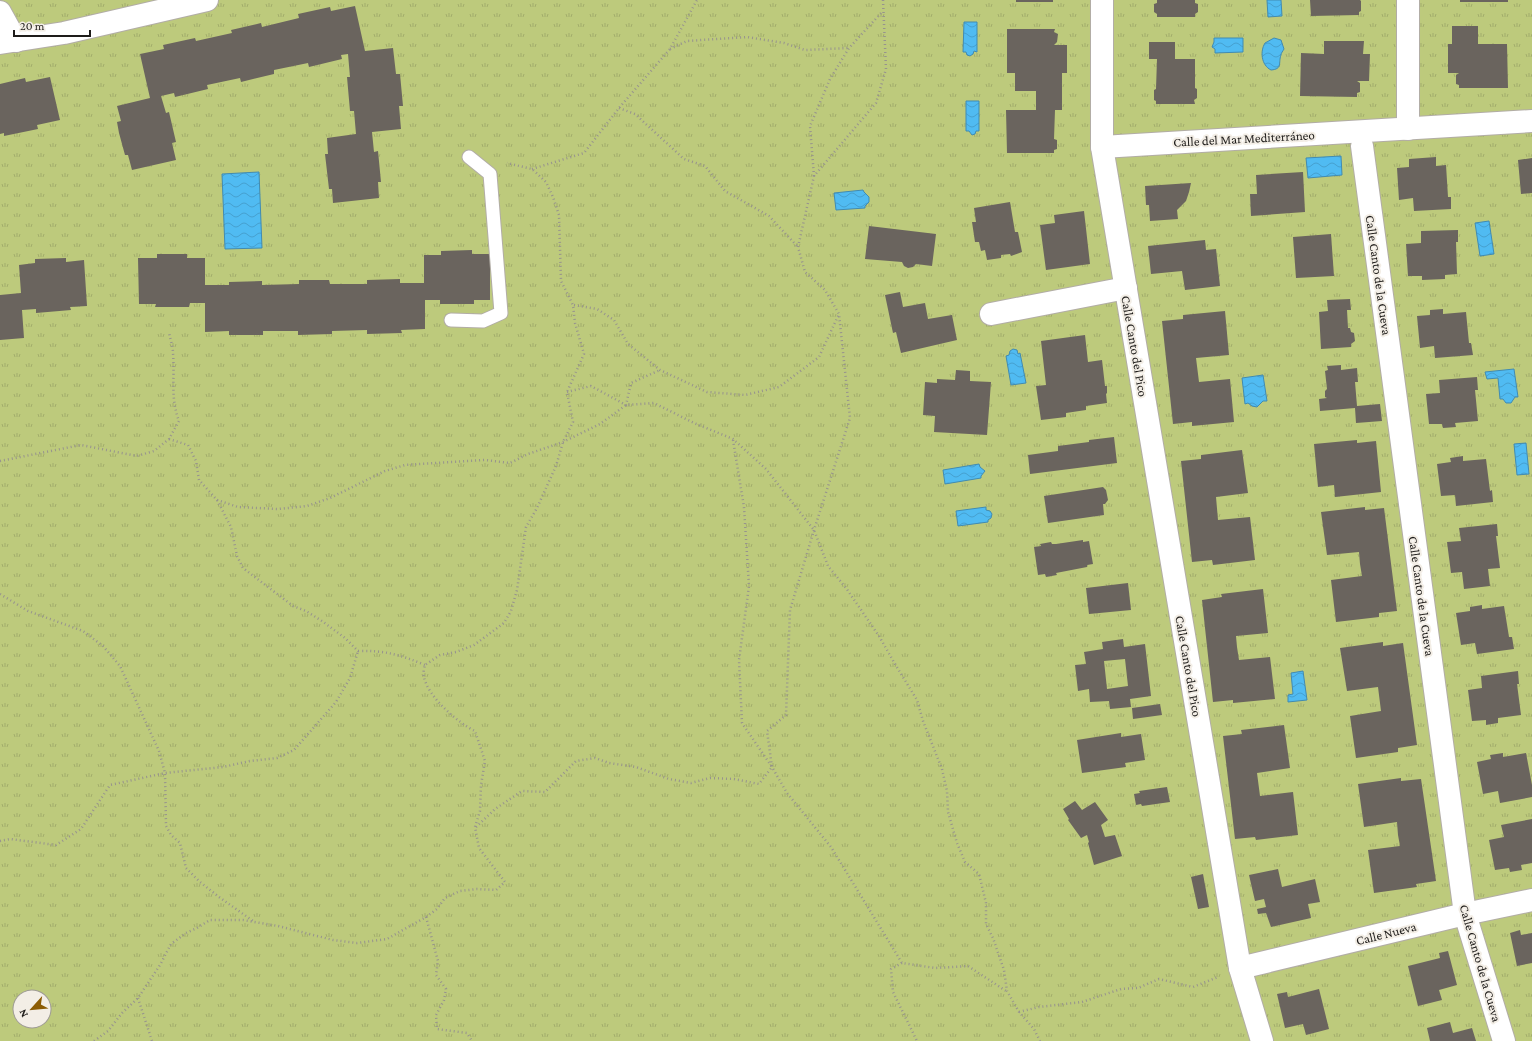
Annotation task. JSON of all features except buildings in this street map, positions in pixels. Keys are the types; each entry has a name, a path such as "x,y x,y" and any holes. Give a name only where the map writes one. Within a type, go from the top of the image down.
{"street":[{"path":"0,12 8,42 64,32 207,0"},
{"path":"1102,0 1102,147"},
{"path":"1408,0 1408,129"},
{"name":"Calle del Mar Mediterráneo","path":"1102,147 1532,121"},
{"name":"Calle Canto de la Cueva","path":"1362,146 1465,914 1504,1041"},
{"name":"Calle Canto del Pico","path":"1102,147 1240,968 1262,1041"},
{"name":"Calle Canto del Pico","path":"991,314 1126,288"},
{"name":"Calle Nueva","path":"1240,968 1465,914 1532,900"}],"lane":[{"path":"451,320 483,321 501,313 490,174 470,157"}],"path":[{"path":"532,169 584,153 619,108 670,49 697,0"},
{"path":"814,176 876,103 886,69 883,0"},
{"path":"798,247 814,176 810,126 830,79 849,48 883,11"},
{"path":"670,49 687,40 747,37 784,42 805,50 849,48"},
{"path":"475,828 495,809 522,791 545,792 576,762 595,758 609,763 636,767 669,780 691,783 710,778 734,778 759,784 772,768 767,731 786,715 790,610 850,418 839,314 825,290 805,272 798,247 769,216 725,191 705,166 684,159 635,114 619,108"},
{"path":"425,665 440,655 456,652 474,645 504,623 511,611 517,590 526,527 537,508 556,466 563,442 573,422 567,392 584,354 573,305 561,281 558,231 559,215 546,182 532,169 509,163 470,157"},
{"path":"573,305 597,309 614,320 628,344 660,370 707,392 745,395 778,386 819,357 839,314"},
{"path":"0,461 81,445 137,456 154,451 169,439 179,421 174,409 172,384 173,353 169,332"},
{"path":"626,405 631,383 660,370"},
{"path":"567,392 591,386 626,405"},
{"path":"217,500 238,506 257,508 278,509 308,506 330,498 385,471 406,465 485,460 510,463 528,454 563,442 600,424 626,405 654,403 694,423 733,439 766,469 814,530 828,566 846,588 879,636 894,664 917,700 923,721 942,769 947,791 948,812 957,844 965,862 979,874 986,903 986,924 993,938 1004,970 1006,991"},
{"path":"169,439 188,445 196,461 199,480 217,500 231,527 237,556 243,568 293,606 322,620 345,638 358,651 370,650 397,654 425,665"},
{"path":"733,439 744,507 749,586 739,660 742,724 772,768 787,794 831,847 902,963"},
{"path":"0,594 28,611 83,631 103,646 120,666 159,751 165,773 166,826 170,835 180,843 186,868 200,882 219,897 255,922"},
{"path":"0,841 10,839 56,845 81,829 110,784 165,773 224,767 250,761 276,758 294,750 336,702 350,678 358,651"},
{"path":"94,1041 108,1031 122,1013 138,998 160,965 171,944 186,933 210,920 243,920 333,940 357,943 387,939 426,917 437,909 445,898 460,891 477,889 496,890 505,882 479,848 475,828 480,811 481,785 485,761 475,731 465,726 435,699 424,677 425,665"},
{"path":"426,917 438,961 436,975 446,989 444,1000 436,1015 436,1029 467,1033 472,1041"},
{"path":"917,1041 893,992 891,969 902,963 936,968 968,966 1006,991 1019,1012 1034,1029 1040,1041"},
{"path":"1019,1012 1039,1007 1082,1002 1121,990 1138,988 1159,979 1193,987 1240,968"},
{"path":"138,998 152,1041"}],"green space":[{"path":"0,0 1532,0 1532,1041 0,1041"}],"water":[{"path":"1267,0 1281,0 1282,16 1268,17"},
{"path":"964,22 977,22 977,52 974,51 970,56 967,55 966,52 963,52"},
{"path":"1214,38 1243,38 1243,52 1215,53 1215,49 1212,47"},
{"path":"1274,38 1281,40 1284,49 1281,54 1279,67 1271,70 1263,61 1262,50 1265,43"},
{"path":"966,101 979,101 979,131 976,131 975,134 972,135 969,131 966,131"},
{"path":"1341,156 1342,175 1308,178 1306,158"},
{"path":"259,172 262,248 225,249 222,174"},
{"path":"863,190 869,197 869,202 865,208 836,210 834,193"},
{"path":"1489,221 1494,254 1480,256 1475,223"},
{"path":"1013,349 1017,350 1018,354 1020,353 1026,383 1011,385 1006,356 1009,355 1010,351"},
{"path":"1514,369 1518,397 1515,397 1511,403 1506,403 1503,399 1500,399 1498,378 1487,379 1485,372"},
{"path":"1263,375 1267,401 1263,401 1257,407 1248,403 1245,404 1242,378"},
{"path":"1526,443 1529,474 1517,475 1514,444"},
{"path":"979,464 985,471 981,478 945,484 943,470"},
{"path":"986,507 986,510 990,511 992,514 988,522 958,526 956,511"},
{"path":"1303,671 1307,700 1288,702 1288,695 1293,694 1291,673"}]}
